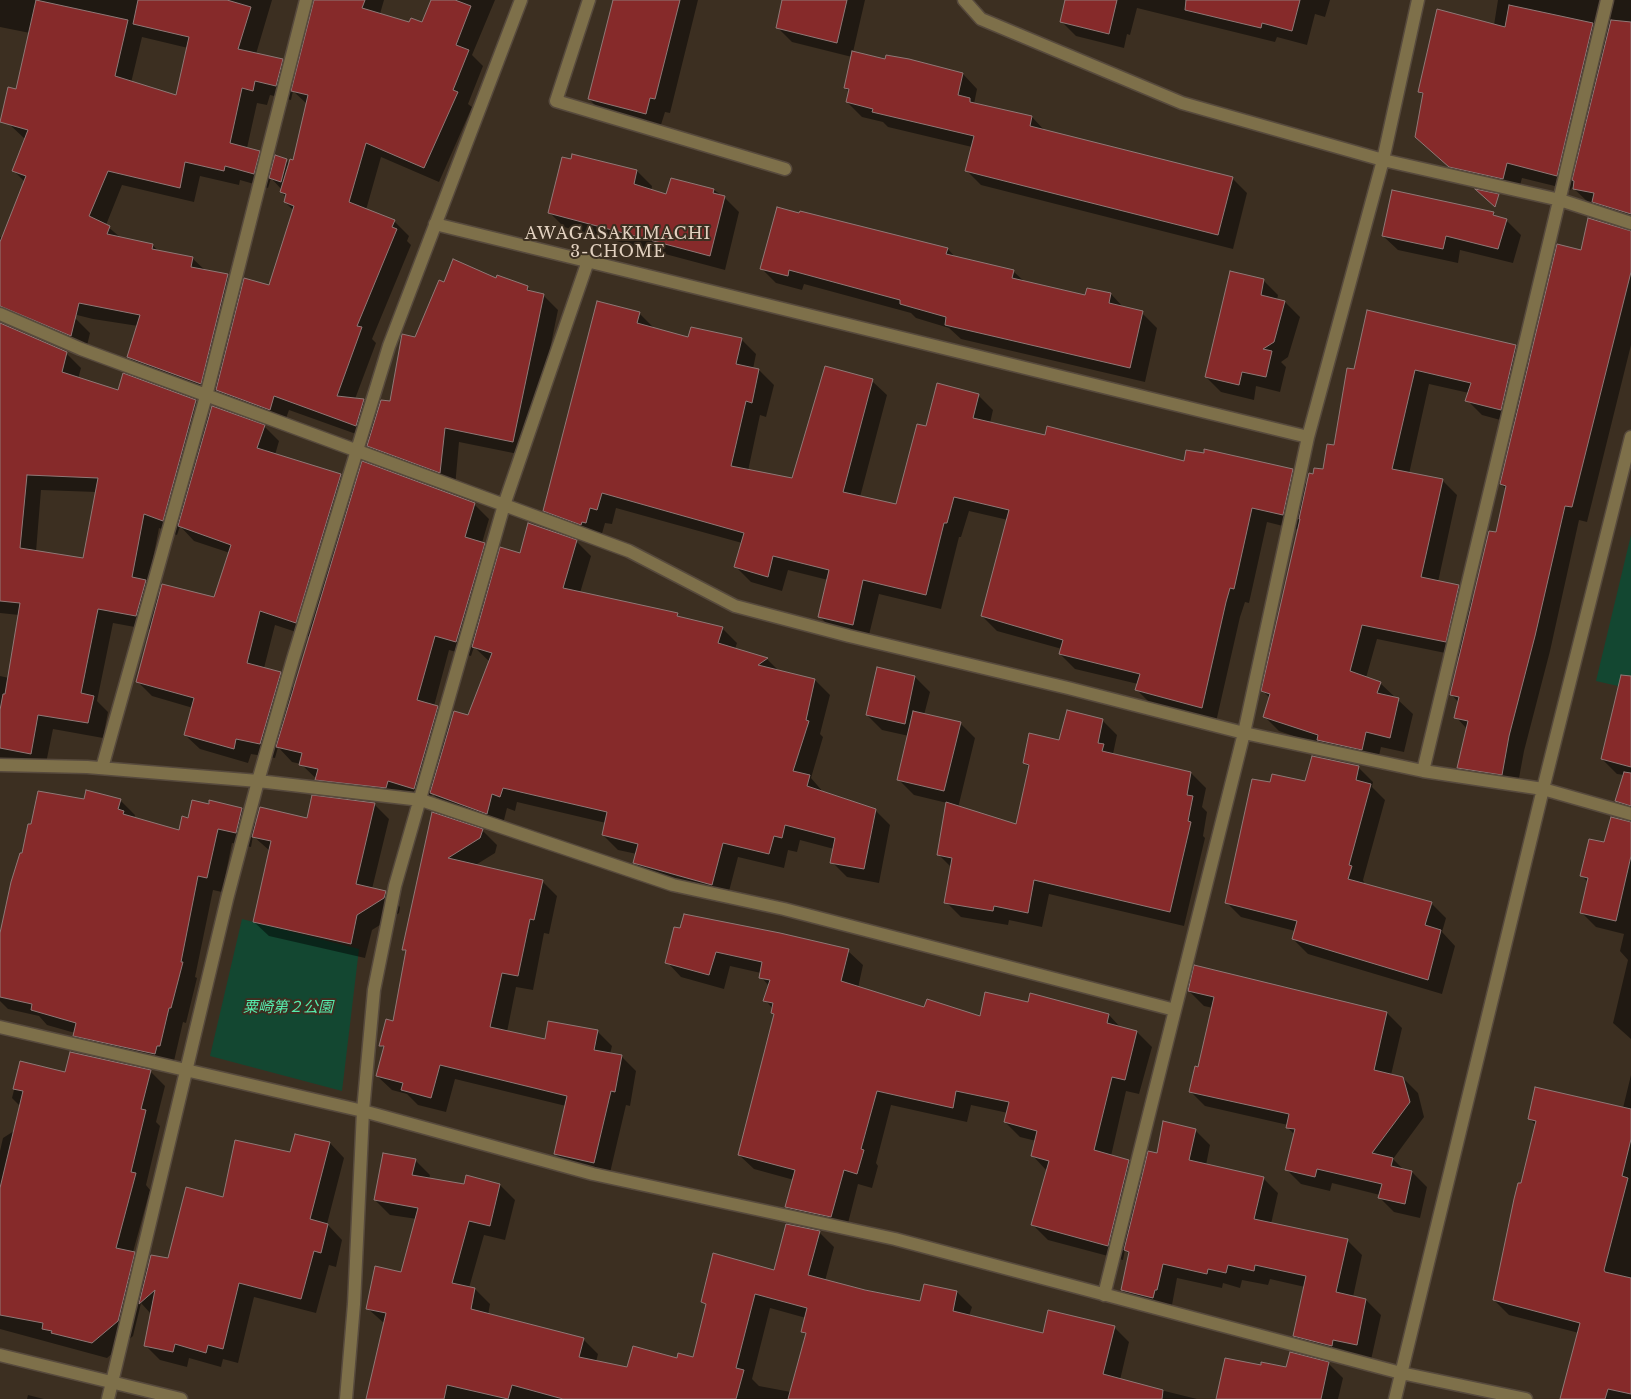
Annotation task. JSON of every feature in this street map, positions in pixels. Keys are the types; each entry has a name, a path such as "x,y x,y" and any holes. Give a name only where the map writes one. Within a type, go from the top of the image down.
{"street":[{"path":"102,768 206,396 306,0"},
{"path":"108,1399 184,1071 258,781 389,346 520,0"},
{"path":"589,0 556,101 784,169"},
{"path":"964,0 981,19 1182,103 1383,160 1560,200 1631,223"},
{"path":"1104,1295 1244,734 1308,437 1383,160 1418,0"},
{"path":"1423,771 1607,0"},
{"path":"435,224 1308,437"},
{"path":"346,1399 354,1304 363,1111 374,990 395,886 504,505 588,261"},
{"path":"0,314 81,349 356,452 629,551 735,606 849,636 1068,688 1244,734 1423,771 1543,789 1631,814"},
{"path":"1395,1399 1543,789 1631,437"},
{"path":"0,765 102,768 258,781 420,800 673,885 784,909 1175,1010"},
{"path":"0,1027 363,1111 594,1174 895,1239 1401,1373 1526,1399"},
{"path":"0,1355 182,1399"}],"green space":[{"path":"1631,535 1631,689 1596,681"},
{"name":"粟崎第２公園","path":"242,919 359,949 342,1091 210,1056"}],"building":[{"path":"36,0 128,20 115,76 176,95 189,37 133,24 138,0 227,0 251,7 238,49 283,59 276,86 255,81 253,91 242,88 230,143 260,151 254,174 225,166 224,171 185,162 180,188 108,171 89,216 110,226 107,234 153,244 152,249 193,257 191,267 228,274 201,384 127,357 140,315 79,303 71,336 0,306 0,242 26,176 12,171 28,130 0,122 8,87 16,89"},
{"path":"314,0 365,0 362,8 409,22 411,18 422,22 431,0 455,0 471,6 456,45 469,50 453,90 458,92 424,168 366,143 349,202 395,220 392,227 397,229 357,326 362,327 337,396 364,399 356,426 274,396 270,410 216,390 244,278 269,285 294,206 284,202 286,194 280,192 290,159 293,160 308,95 291,91"},
{"path":"613,0 680,0 655,99 650,98 646,114 588,99"},
{"path":"782,0 847,0 837,43 776,28"},
{"path":"1065,0 1117,0 1109,34 1060,22"},
{"path":"1186,0 1300,0 1292,31 1262,23 1261,28 1185,10"},
{"path":"1509,5 1593,23 1557,176 1507,163 1503,179 1449,167 1415,137 1423,93 1418,92 1437,9 1505,27"},
{"path":"1611,20 1631,22 1631,214 1592,202 1594,193 1573,189 1574,181 1572,180"},
{"path":"852,51 885,59 886,55 909,59 963,73 958,95 970,98 970,102 1032,116 1030,126 1233,177 1218,235 965,171 974,136 872,112 873,109 846,102 849,89 844,88"},
{"path":"572,154 637,170 634,184 666,194 671,178 714,189 713,193 725,196 710,256 548,213 562,157 571,159"},
{"path":"275,155 287,159 281,182 269,178"},
{"path":"1475,189 1499,194 1495,207"},
{"path":"1392,190 1494,212 1493,215 1507,219 1498,249 1446,236 1443,249 1382,236"},
{"path":"777,207 948,248 946,254 1014,270 1012,278 1085,295 1087,288 1111,293 1109,303 1143,311 1130,368 945,325 946,317 900,304 900,300 789,270 788,276 760,269"},
{"path":"1588,218 1631,231 1631,272 1572,507 1565,506 1535,636 1509,736 1502,775 1457,768 1468,721 1454,718 1459,697 1450,695 1489,531 1496,532 1506,486 1500,484 1557,244 1581,250"},
{"path":"453,259 496,278 497,275 528,286 527,290 544,294 513,442 445,428 440,473 367,446 381,400 390,401 402,334 415,337 439,280 444,282"},
{"path":"1230,271 1264,279 1261,295 1285,301 1274,342 1263,349 1272,351 1266,377 1242,372 1239,385 1205,377"},
{"path":"597,301 640,312 637,323 688,337 691,327 742,338 736,364 759,369 752,403 746,401 731,466 792,478 825,366 873,379 843,492 896,504 917,424 926,426 937,383 979,394 973,418 1045,435 1047,426 1184,461 1186,450 1204,453 1204,449 1293,469 1283,515 1252,508 1234,589 1230,588 1226,602 1202,708 1135,690 1140,674 1059,654 1063,640 981,616 1009,510 954,497 947,523 944,523 926,595 863,580 853,625 818,617 829,570 773,556 768,577 734,567 744,533 602,493 597,510 590,508 586,523 582,522 581,525 543,511"},
{"path":"1367,310 1516,345 1501,410 1465,401 1471,383 1415,370 1392,469 1443,479 1421,577 1459,585 1446,642 1362,625 1350,671 1381,682 1377,693 1399,698 1390,738 1366,732 1362,750 1317,740 1318,735 1263,717 1270,694 1261,691 1309,473 1313,474 1314,468 1323,469 1327,444 1334,445 1347,368 1354,369"},
{"path":"0,323 67,352 62,372 118,390 123,373 196,400 163,521 144,514 132,577 146,580 136,616 98,609 81,693 94,696 88,723 38,715 31,754 0,748 0,710 3,694 5,694 20,603 0,601","holes":["27,475 98,478 83,558 20,548"]},
{"path":"212,406 265,425 257,448 341,474 296,623 260,611 247,663 281,672 260,744 236,739 234,749 184,735 194,698 136,682 162,584 214,597 231,545 178,526"},
{"path":"362,461 475,503 465,537 485,543 456,642 435,636 417,700 438,706 414,789 388,781 386,788 315,780 318,769 299,765 302,753 276,747"},
{"path":"528,523 577,540 563,588 678,613 677,616 723,627 718,643 768,658 758,665 815,679 806,720 809,721 793,771 810,775 807,786 876,809 864,869 830,863 835,838 785,825 782,838 774,836 769,854 723,843 712,885 633,863 638,844 602,835 607,812 503,788 500,797 492,794 487,814 430,793 454,711 468,715 492,653 472,647 500,547 520,553"},
{"path":"877,667 915,676 905,724 866,715"},
{"path":"1621,675 1631,676 1631,767 1601,759"},
{"path":"1067,710 1103,719 1098,743 1104,744 1102,751 1191,772 1187,795 1193,796 1188,821 1191,822 1170,912 1034,880 1028,913 994,906 993,911 944,903 952,858 937,855 946,802 1016,824 1029,765 1023,763 1029,733 1059,740"},
{"path":"913,711 961,722 944,791 897,780"},
{"path":"1312,756 1359,766 1356,780 1371,784 1349,865 1352,866 1348,879 1432,902 1425,925 1441,930 1428,980 1292,939 1297,921 1225,903 1252,779 1270,782 1272,774 1305,781"},
{"path":"1624,772 1631,773 1631,806 1615,801"},
{"path":"86,790 121,799 118,809 124,811 123,814 179,830 182,816 188,818 192,800 209,804 209,800 242,808 236,833 218,829 207,878 198,876 181,962 183,962 160,1046 157,1046 155,1054 73,1036 76,1023 31,1010 32,1004 0,997 0,933 11,882 20,853 22,853 28,824 31,824 38,791 84,799"},
{"path":"312,795 375,803 356,884 386,891 384,898 357,915 351,944 253,922 271,841 252,837 260,807 307,818"},
{"path":"432,812 483,829 480,838 448,858 543,880 534,920 530,919 518,976 502,973 490,1027 545,1039 548,1021 598,1030 594,1050 622,1055 615,1092 611,1091 594,1163 554,1154 567,1096 440,1065 431,1098 401,1090 403,1083 376,1076 384,1046 379,1046 386,1019 393,1021 406,950 402,950"},
{"path":"1611,817 1631,822 1631,856 1616,921 1580,913 1588,878 1580,876 1589,839 1604,842"},
{"path":"684,914 849,949 841,981 924,1007 927,999 980,1016 985,992 1028,1002 1030,993 1109,1014 1107,1023 1137,1031 1125,1080 1112,1077 1094,1150 1129,1160 1108,1246 1031,1225 1049,1161 1031,1156 1037,1131 1004,1122 1009,1102 956,1091 953,1108 877,1091 861,1149 864,1150 857,1174 844,1170 831,1217 785,1207 795,1170 738,1155 774,1014 771,1013 773,1003 763,1001 770,980 759,978 762,962 716,952 709,975 665,963 674,927 680,928"},
{"path":"1194,965 1387,1012 1374,1070 1403,1077 1410,1102 1372,1153 1393,1158 1391,1166 1412,1171 1405,1204 1378,1198 1382,1184 1317,1169 1315,1177 1285,1170 1295,1129 1286,1128 1289,1114 1189,1092 1195,1066 1198,1067 1214,997 1188,991"},
{"path":"70,1052 151,1070 141,1109 146,1110 131,1172 136,1173 116,1248 135,1252 118,1321 92,1343 51,1333 52,1331 42,1329 43,1323 0,1315 0,1188 23,1091 13,1089 20,1061 65,1072"},
{"path":"1535,1087 1631,1109 1631,1139 1622,1176 1628,1178 1604,1270 1605,1272 1631,1278 1631,1394 1608,1389 1605,1399 1560,1399 1580,1323 1493,1300 1514,1199 1518,1183 1521,1183 1536,1121 1528,1119"},
{"path":"1163,1121 1196,1129 1189,1160 1264,1177 1254,1219 1348,1239 1336,1292 1366,1299 1357,1345 1333,1340 1332,1346 1293,1336 1306,1276 1255,1265 1254,1271 1228,1265 1226,1273 1208,1269 1207,1274 1163,1264 1157,1290 1155,1290 1153,1298 1121,1290 1129,1252 1124,1250 1148,1151 1157,1153"},
{"path":"295,1134 330,1142 310,1219 328,1224 321,1253 314,1251 301,1299 239,1283 223,1349 208,1345 206,1353 175,1344 173,1352 144,1346 155,1290 139,1304 151,1255 168,1258 186,1187 223,1197 235,1140 290,1152"},
{"path":"383,1153 416,1159 412,1175 464,1184 466,1175 500,1184 490,1226 469,1221 452,1283 475,1288 471,1309 584,1338 579,1357 627,1367 633,1346 677,1358 678,1353 693,1357 706,1304 701,1302 713,1253 774,1270 786,1224 820,1231 808,1275 865,1290 920,1301 924,1284 957,1291 953,1311 1043,1333 1048,1310 1115,1326 1103,1374 1163,1390 1162,1399 788,1399 806,1333 801,1332 807,1308 755,1294 736,1368 744,1370 736,1399 563,1399 512,1385 508,1399 447,1385 444,1399 366,1399 386,1313 366,1309 375,1266 401,1272 418,1208 374,1200"},
{"path":"1290,1352 1329,1362 1321,1399 1216,1399 1225,1358 1261,1365 1261,1362 1286,1367"}],"district":[{"name":"AWAGASAKIMACHI 3-CHOME","path":"618,243"}]}
